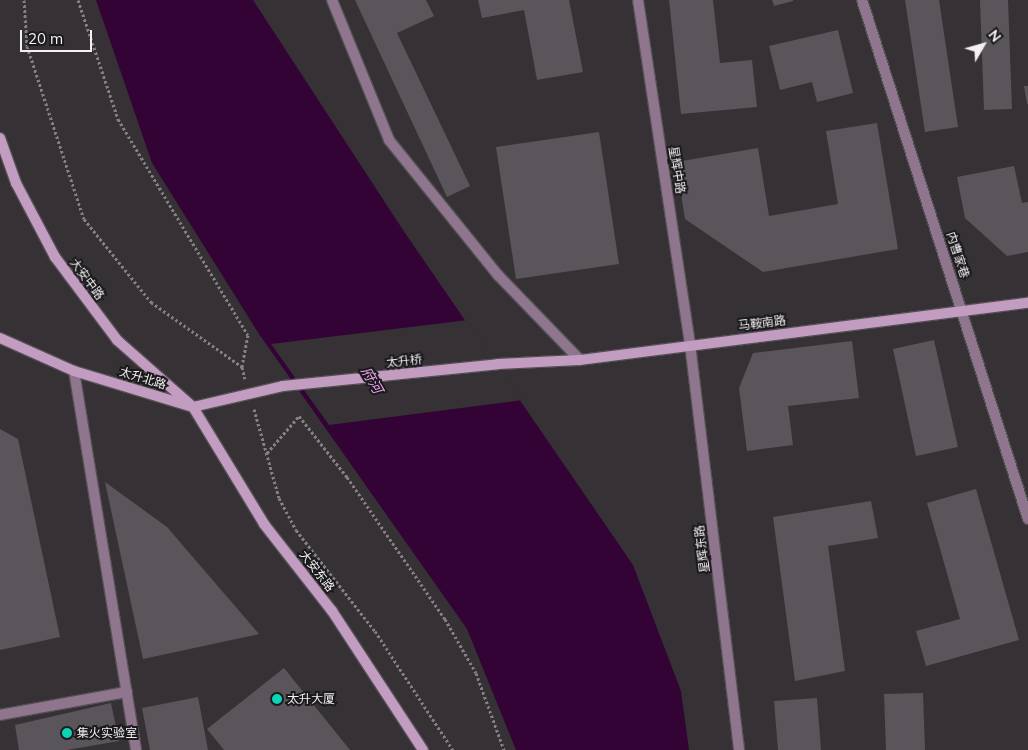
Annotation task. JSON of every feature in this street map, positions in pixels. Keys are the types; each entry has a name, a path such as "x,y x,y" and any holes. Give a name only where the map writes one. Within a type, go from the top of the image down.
{"main road":[{"name":"大安中路","path":"0,138 16,183 55,257 117,340 193,407"},
{"name":"马鞍南路","path":"498,364 580,360 690,344 1028,303"},
{"name":"太升北路","path":"0,338 74,371 193,407 284,386"},
{"name":"太升桥","path":"284,386 498,364"},
{"name":"大安东路","path":"193,407 264,524 332,610 423,750"}],"street":[{"path":"332,0 389,140 498,275 580,360"},
{"name":"星辉中路","path":"638,0 690,344"},
{"name":"内曹家巷","path":"862,0 964,312 1028,519"},
{"name":"星辉东路","path":"690,344 739,750"},
{"path":"74,371 136,750"},
{"path":"0,715 127,692"}],"path":[{"path":"78,0 118,120 248,335 242,367"},
{"path":"267,454 299,416 347,477 445,618 476,673 504,750"}],"water":[{"name":"府河","path":"96,0 253,0 403,230 633,565 681,691 689,750 516,750 467,629 259,334 152,163"}],"pier":[{"path":"468,320 523,400 329,425 271,344"}],"building":[{"path":"355,0 426,0 434,16 397,33 470,186 447,197"},
{"path":"478,0 569,0 583,72 537,80 524,10 482,18"},
{"path":"669,0 713,0 720,63 752,60 757,107 681,114"},
{"path":"772,0 793,0 793,1 774,6"},
{"path":"905,0 939,0 958,127 925,132"},
{"path":"980,0 1008,0 1012,109 984,110"},
{"path":"838,30 853,93 817,102 812,82 780,90 769,46"},
{"path":"1024,86 1028,86 1028,104 1027,104"},
{"path":"877,123 898,249 763,272 685,219 676,162 758,148 769,216 838,204 826,131"},
{"path":"599,132 619,264 516,279 496,147"},
{"path":"1014,166 1022,203 1028,202 1028,252 1007,256 965,218 957,177"},
{"path":"934,340 958,447 916,456 893,349"},
{"path":"852,341 859,398 788,406 793,445 747,451 739,388 753,353"},
{"path":"0,429 18,439 60,637 0,650"},
{"path":"105,482 167,527 259,634 143,659"},
{"path":"976,489 1019,640 926,666 916,631 960,619 927,503"},
{"path":"871,501 878,538 828,546 845,671 795,681 773,517"},
{"name":"太升大厦","path":"284,668 350,750 224,750 207,729"},
{"path":"923,693 925,750 886,750 884,694"},
{"path":"198,697 208,750 150,750 142,708"},
{"path":"817,698 821,750 778,750 774,701"},
{"name":"集火实验室","path":"111,703 119,741 67,750 19,750 15,725"}],"place":[{"name":"太升大厦","path":"277,699"},
{"name":"集火实验室","path":"67,733"}]}
